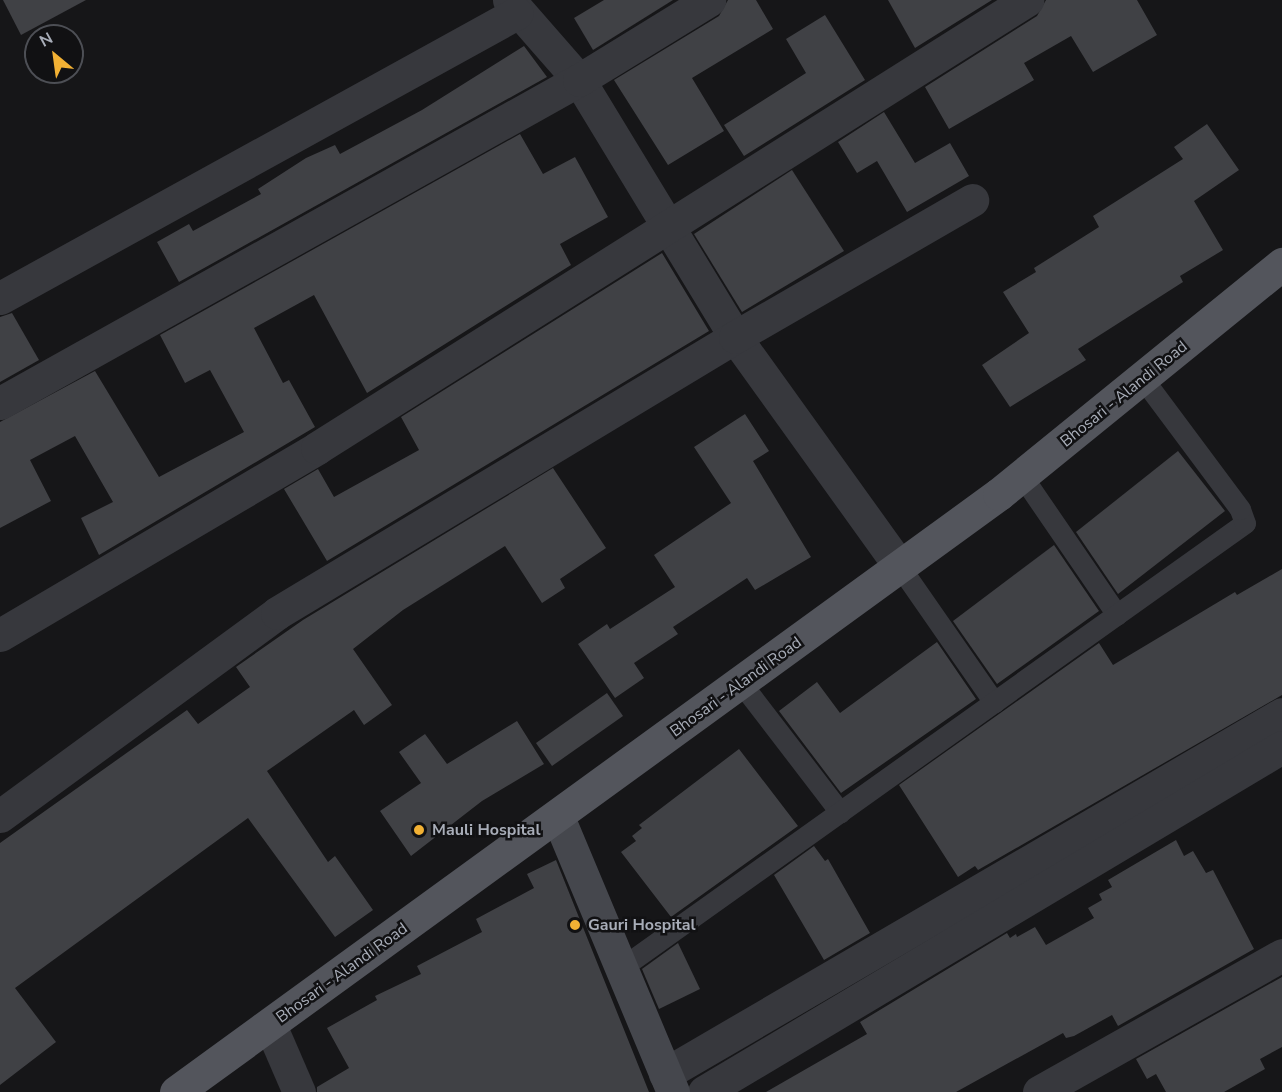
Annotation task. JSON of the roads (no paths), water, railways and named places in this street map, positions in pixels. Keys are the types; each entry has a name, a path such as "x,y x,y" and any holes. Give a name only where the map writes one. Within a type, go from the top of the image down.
{"main road":[{"name":"Bhosari - Alandi Road","path":"176,1092 558,817 1022,476 1143,380 1282,264"}],"street":[{"path":"0,402 579,80 709,0"},
{"path":"0,635 317,448 1027,0"},
{"path":"0,298 513,7 579,80 666,228 735,337 900,567"},
{"path":"0,816 277,613 735,337 972,200"},
{"path":"558,817 668,1086 1282,714"},
{"path":"704,1092 1282,747"},
{"path":"1039,1092 1282,955"},
{"path":"270,1025 298,1092"}],"lane":[{"path":"621,968 1245,524 1240,509 1143,380"},
{"path":"1022,476 1117,615"},
{"path":"900,567 994,702"},
{"path":"741,683 840,812"}],"place":[{"name":"Mauli Hospital","path":"419,830"},
{"name":"Gauri Hospital","path":"575,925"}]}
